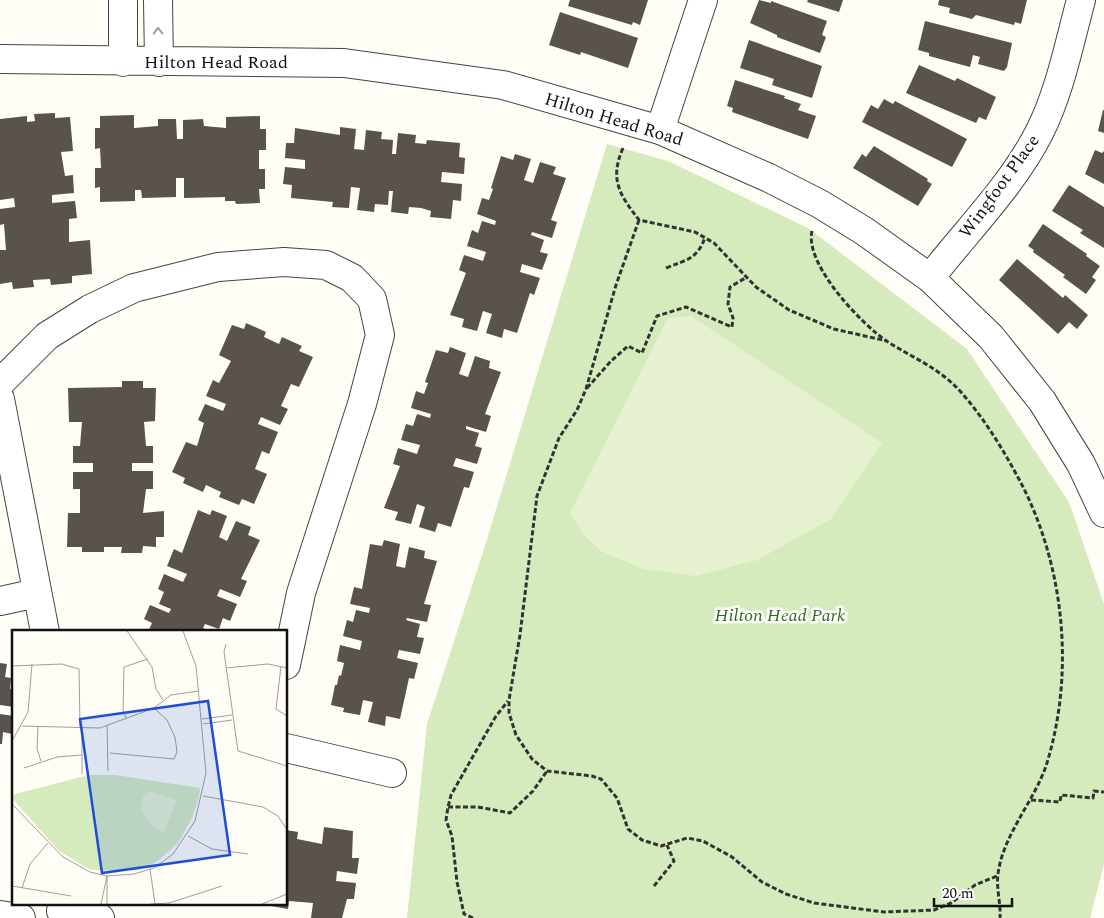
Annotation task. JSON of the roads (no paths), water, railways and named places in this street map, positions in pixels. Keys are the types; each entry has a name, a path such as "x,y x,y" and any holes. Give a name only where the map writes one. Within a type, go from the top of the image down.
{"street":[{"path":"123,0 123,62"},
{"path":"158,0 159,62"},
{"path":"647,126 704,0"},
{"name":"Wingfoot Place","path":"930,278 1001,189 1039,133 1051,107 1081,0"},
{"name":"Hilton Head Road","path":"0,59 123,62 344,63 503,85 647,126 761,174 820,204 872,236 930,278 991,337 1042,401 1081,464 1104,513"},
{"path":"0,383 47,336 90,309 134,288 218,266 284,262 326,265 352,278 372,300 380,335 362,404 301,593 288,655"},
{"path":"0,399 45,630"},
{"path":"0,601 37,592"},
{"path":"288,748 392,773"},
{"path":"61,911 100,918"},
{"path":"0,915 21,918"}],"park label":[{"name":"Hilton Head Park","path":"780,615"}]}
